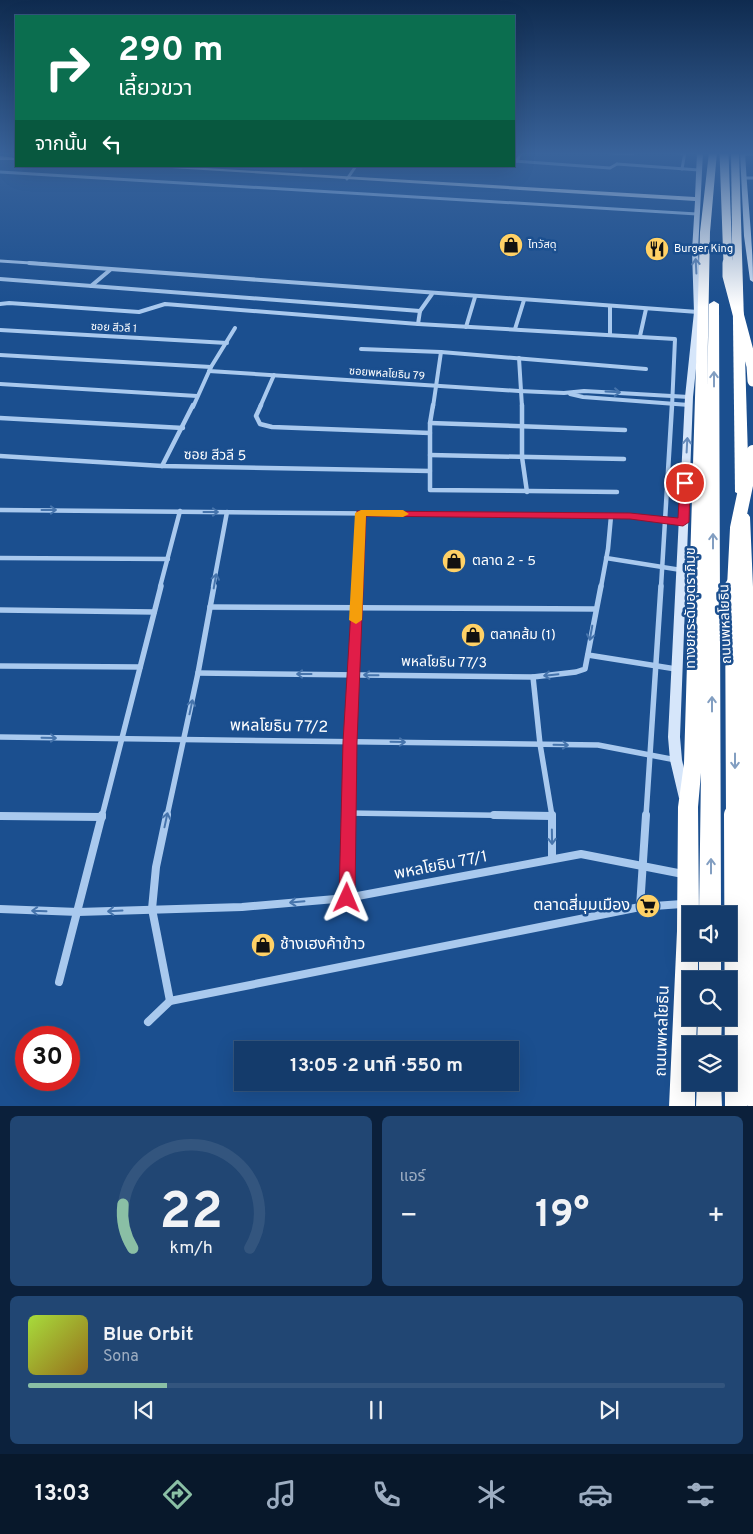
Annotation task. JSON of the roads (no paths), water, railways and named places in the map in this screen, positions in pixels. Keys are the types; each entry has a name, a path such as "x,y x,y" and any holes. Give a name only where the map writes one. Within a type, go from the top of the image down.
{"highway":[{"name":"ถนนพหลโยธิน","path":"682,1106 688,904 688,808 693,763 706,232 709,204"},
{"name":"ทางยกระดับอุตราภิมุข","path":"710,906 714,204"},
{"path":"726,204 728,276 752,366 753,381"},
{"name":"ถนนพหลโยธิน","path":"741,204 745,585 750,741 753,1096"},
{"path":"736,1106 734,574 737,528 753,452"},
{"path":"745,585 753,608"},
{"path":"709,1091 709,1106"}],"main road":[{"name":"ถนนพหลโยธิน","path":"688,808 676,760 674,737 689,401 698,312 695,251 698,204"},
{"path":"747,204 753,280"}],"street":[{"path":"525,204 697,214"},
{"path":"0,261 698,312"},
{"path":"91,286 110,270"},
{"path":"0,279 420,311"},
{"path":"418,324 420,311 432,294"},
{"path":"466,327 475,297"},
{"path":"516,329 524,300"},
{"path":"0,304 9,303 139,312 165,304 418,324 675,338 666,520 640,907"},
{"path":"610,306 610,334"},
{"path":"640,336 646,309"},
{"path":"162,466 183,428 210,369 235,328"},
{"name":"ซอย สีวลี 1","path":"0,330 227,343"},
{"path":"361,349 441,352 646,369"},
{"path":"441,352 434,386 430,423 430,490 617,492"},
{"name":"ซอยพหลโยธิน 79","path":"0,355 434,386 632,393 672,396 689,401"},
{"path":"518,358 522,456 526,492"},
{"path":"274,375 256,416 260,424 272,427 430,433"},
{"path":"0,384 197,396"},
{"name":"ซอยพหลโยธิน 79","path":"564,392 583,397 672,404 689,401"},
{"path":"632,393 634,401"},
{"path":"0,418 183,428"},
{"path":"430,423 625,430"},
{"path":"430,455 624,460"},
{"name":"ซอย สีวลี 5","path":"0,456 162,466 430,470"},
{"path":"0,510 611,516 683,522"},
{"path":"59,982 180,511"},
{"path":"170,1001 152,909 156,867 198,673 227,512"},
{"path":"347,898 350,742 361,513"},
{"path":"611,516 606,558 588,655 677,669"},
{"path":"0,558 168,559"},
{"path":"606,558 681,570"},
{"path":"210,607 596,609"},
{"path":"0,610 154,612"},
{"name":"พหลโยธิน 77/3","path":"198,673 533,677 576,672 585,668 588,655"},
{"path":"0,666 140,667"},
{"path":"533,677 540,744 552,816 552,859"},
{"name":"พหลโยธิน 77/2","path":"0,737 598,745 676,760"},
{"path":"348,813 552,816"},
{"path":"0,816 102,817"},
{"name":"พหลโยธิน 77/1","path":"0,909 78,912 242,907 347,898 581,854 688,875"},
{"path":"148,1022 170,1001 640,907 688,904"}],"place":[{"name":"ไทวัสดุ","path":"511,245"},
{"name":"Burger King","path":"657,249"},
{"name":"ตลาด 2 - 5","path":"454,561"},
{"name":"ตลาคส้ม (1)","path":"473,635"},
{"name":"ตลาดสี่มุมเมือง","path":"648,906"},
{"name":"ช้างเฮงค้าข้าว","path":"263,945"}]}
